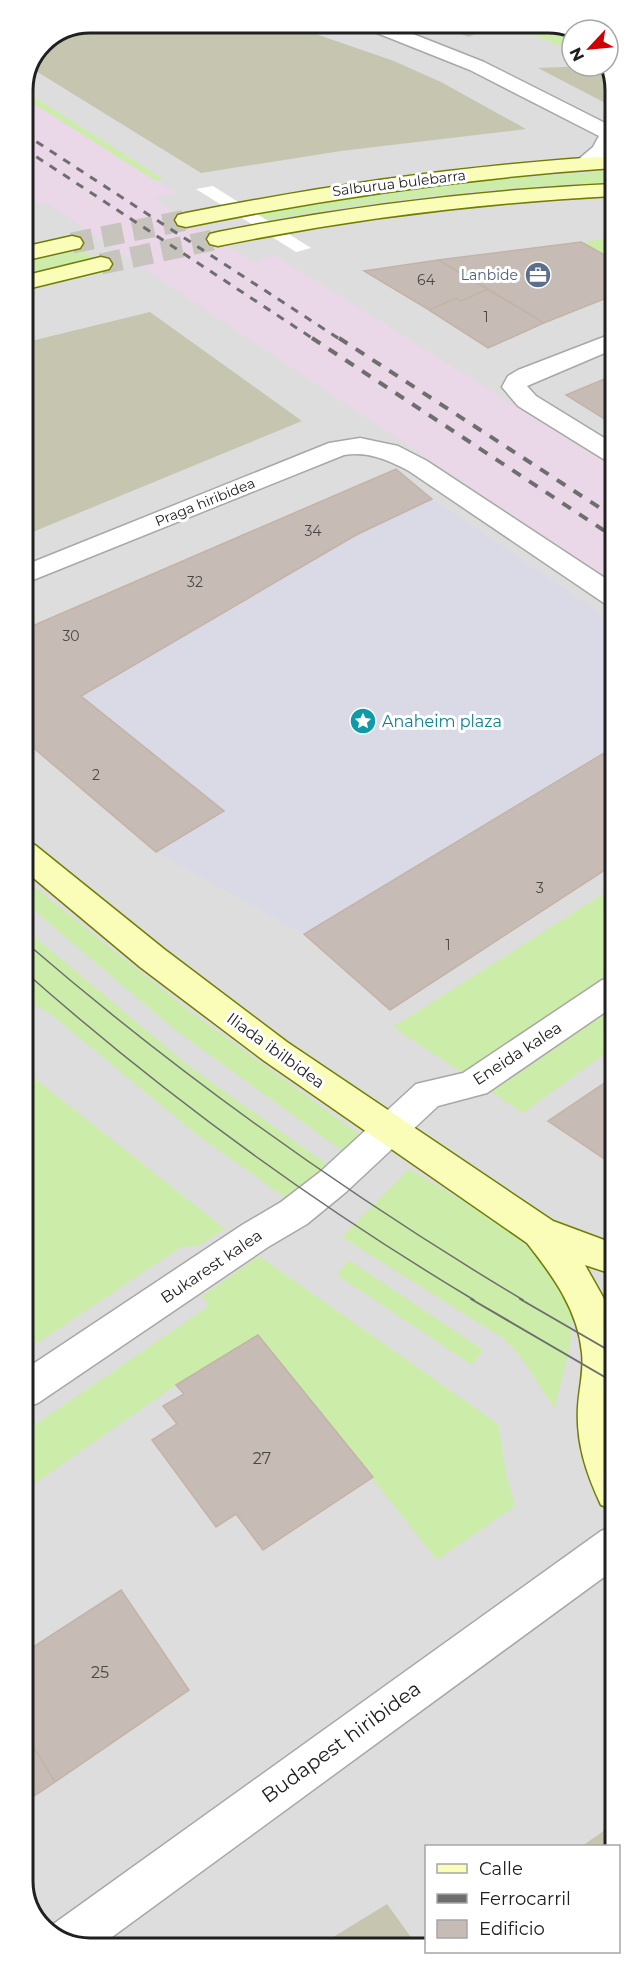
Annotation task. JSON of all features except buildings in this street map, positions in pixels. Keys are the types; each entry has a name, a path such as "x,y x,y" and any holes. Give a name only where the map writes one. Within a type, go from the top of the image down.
{"main road":[{"name":"Salburua bulebarra","path":"186,220 340,189 407,180 605,163"},
{"name":"Salburua bulebarra","path":"218,239 397,207 525,194 605,190"},
{"path":"33,252 72,243"},
{"path":"33,281 101,264"},
{"name":"Iliada ibilbidea","path":"33,861 152,958 247,1030 389,1130 540,1232 605,1256"},
{"name":"Iliada ibilbidea","path":"540,1232 567,1264 582,1292 605,1353"},
{"name":"Iliada ibilbidea","path":"605,1376 596,1426 600,1452 605,1465"}],"street":[{"path":"394,33 477,66 605,132"},
{"path":"584,164 605,145"},
{"path":"605,344 527,375 517,381 514,387 518,393 605,449"},
{"name":"Praga hiribidea","path":"33,572 338,448 354,444 372,445 390,450 418,465 605,591"},
{"name":"Eneida kalea","path":"389,1130 428,1094 475,1083 605,995"},
{"name":"Bukarest kalea","path":"33,1385 255,1236 294,1213 333,1182 389,1130"},
{"name":"Budapest hiribidea","path":"75,1936 605,1552"}],"shaded area":[{"path":"90,33 560,34 560,78 604,78 605,83 605,1845 425,1845 425,1938 79,1937 62,1930 50,1921 39,1906 33,1888 34,79 43,58 58,43 68,37"},
{"path":"313,33 394,61 441,82 526,129 341,151 201,173 36,71 43,58 58,43 79,34"},
{"path":"458,33 477,33 469,37"},
{"path":"560,67 560,78 604,78 605,103 538,68"},
{"path":"33,103 177,193 154,199 253,262 276,256 605,462 605,577 48,204 40,204 33,199"},
{"path":"150,312 302,421 33,532 33,341"},
{"name":"Anaheim plaza","path":"432,499 605,616 605,752 304,934 156,852 224,811 81,696 356,535"},
{"path":"605,1830 605,1845 583,1845"},
{"path":"387,1904 412,1938 332,1938"}],"green space":[{"path":"529,33 560,34 560,46"},
{"path":"33,96 163,179 156,181 33,103"},
{"path":"605,172 605,183 526,187 440,195 267,220 256,213 439,184"},
{"path":"605,239 605,255 581,242"},
{"path":"82,250 93,258 33,272 33,261"},
{"path":"33,886 192,1013 360,1135 344,1152 174,1029 33,910"},
{"path":"605,893 605,1054 523,1113 393,1027"},
{"path":"33,936 190,1067 329,1166 291,1202 195,1133 48,1012 33,1004"},
{"path":"33,1077 225,1229 198,1246 181,1247 33,1346 33,1222 35,1221 33,1218"},
{"path":"409,1169 508,1231 553,1272 566,1295 572,1319 568,1353 555,1409 520,1356 504,1339 342,1237"},
{"path":"259,1256 498,1424 507,1478 515,1506 437,1560 258,1335 176,1385 33,1485 33,1426 209,1306 202,1296"},
{"path":"349,1260 483,1350 472,1365 337,1275"}],"pier":[{"path":"213,186 311,248 296,252 196,189"}],"tunnel":[{"path":"72,243 186,220"},
{"path":"101,264 218,239"}],"tram line":[{"path":"33,949 143,1039 266,1131 392,1218 523,1300"},
{"path":"33,979 131,1061 242,1146 356,1226 474,1300"},
{"path":"471,1299 605,1377"},
{"path":"520,1299 605,1348"}],"railway":[{"path":"33,140 341,340"},
{"path":"33,155 315,340"},
{"path":"312,338 605,531"},
{"path":"339,338 605,511"}],"place":[{"name":"Lanbide","path":"538,275"},
{"name":"Anaheim plaza","path":"363,721"}]}
